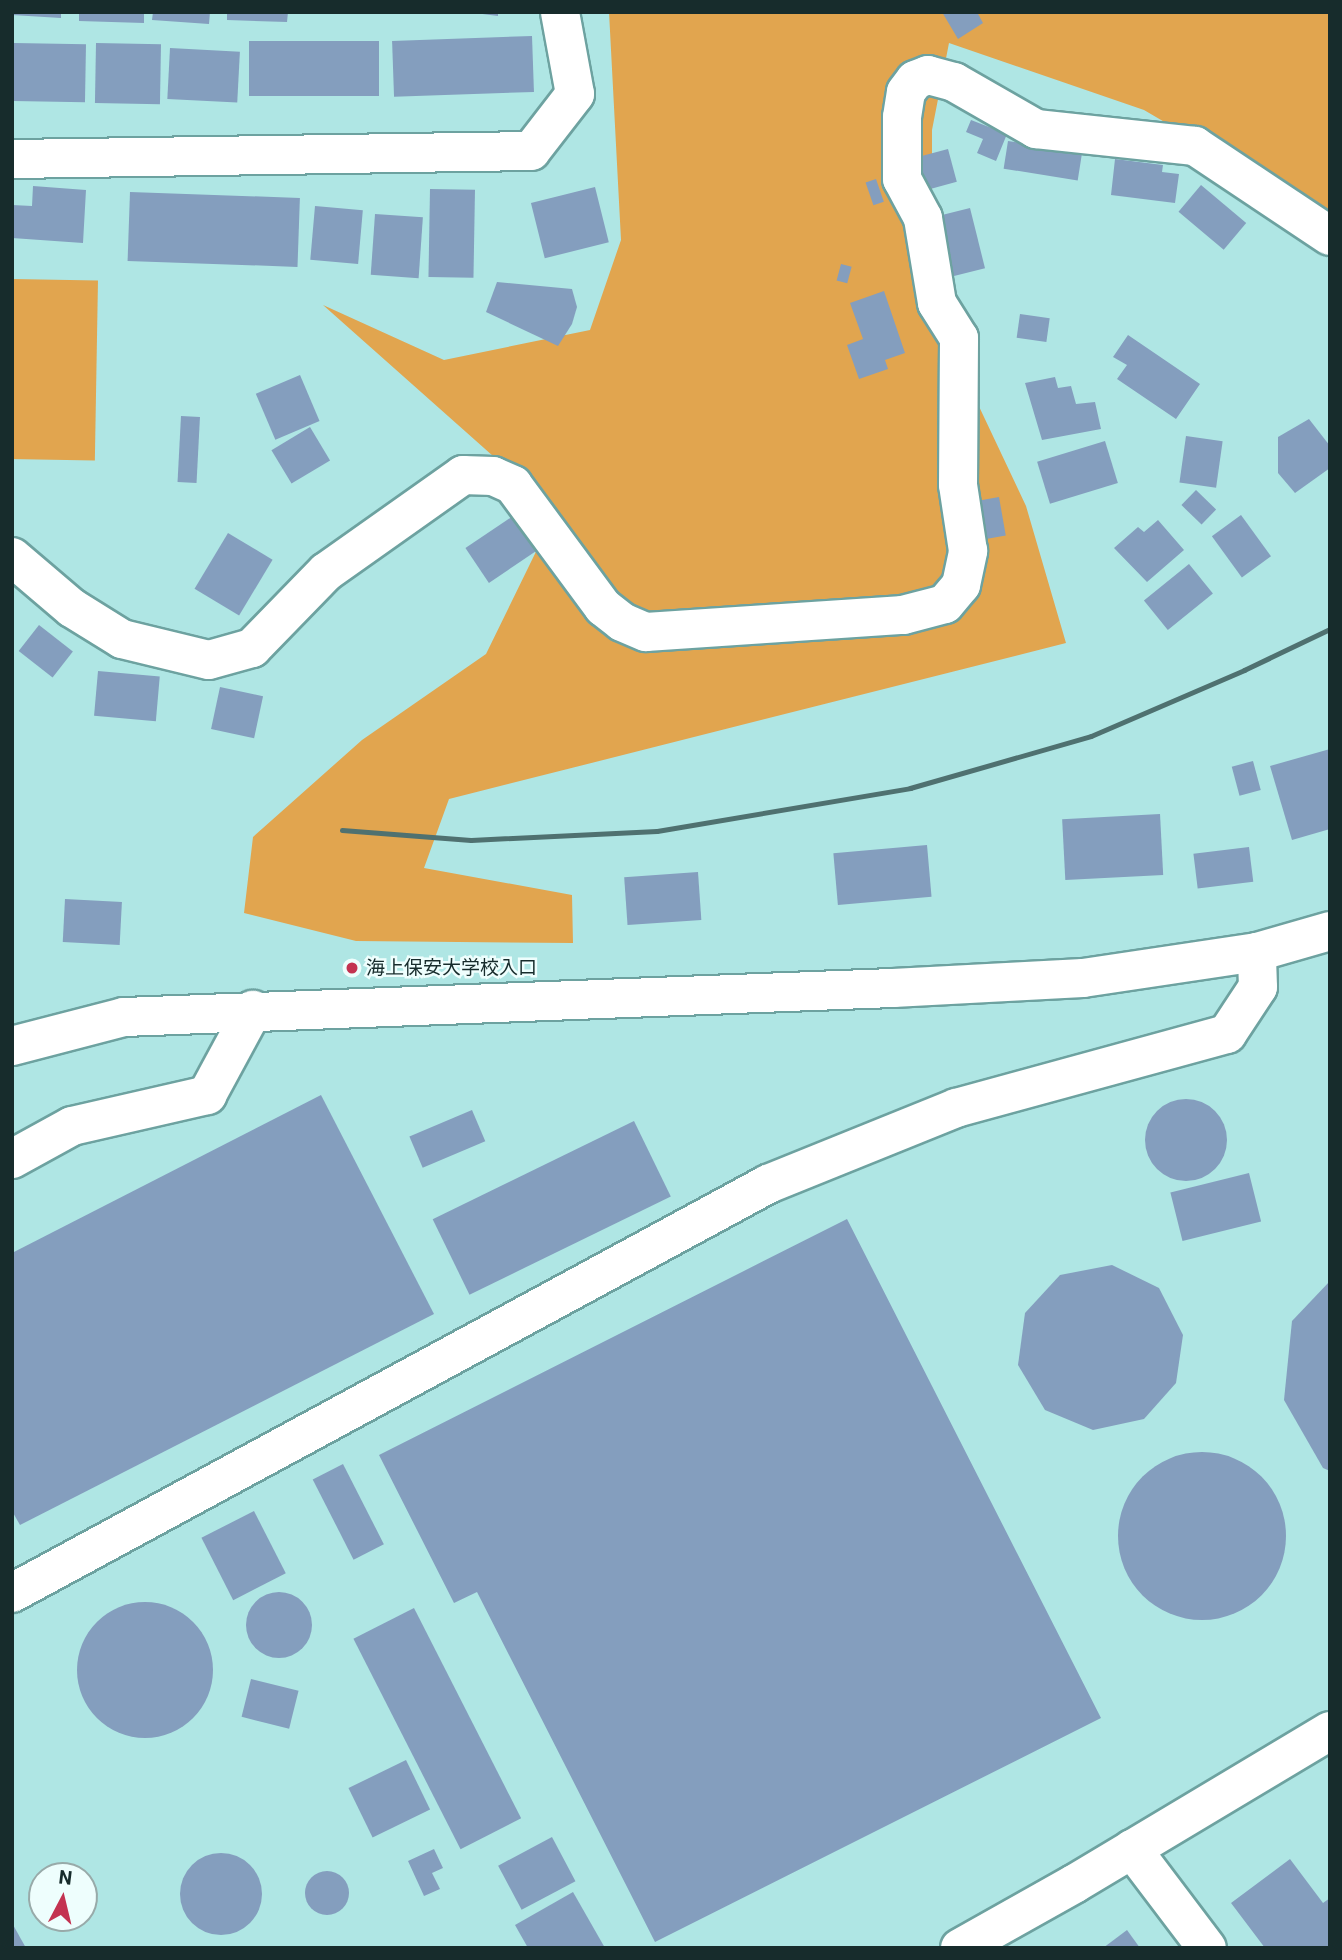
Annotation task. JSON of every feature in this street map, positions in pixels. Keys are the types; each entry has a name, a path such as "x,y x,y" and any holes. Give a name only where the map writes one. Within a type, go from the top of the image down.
{"street":[{"path":"12,159 531,150 575,94 559,12"},
{"path":"12,557 72,608 122,639 209,660 252,648 326,572 463,475 493,476 513,485 603,607 622,622 646,632 903,615 945,604 961,585 968,551 958,485 959,338 937,303 923,218 902,179 902,117 906,92 915,80 928,75 954,82 1036,129 1195,146 1330,236"},
{"path":"12,1046 124,1017 253,1010 880,989 1069,979 1257,952 1330,931"},
{"path":"12,1593 768,1184 956,1108 1227,1034 1258,987 1257,952"},
{"path":"12,1159 72,1126 207,1095 253,1010"},
{"path":"960,1948 1330,1731"},
{"path":"1132,1849 1207,1948"}],"shaded area":[{"path":"609,12 1330,12 1330,219 1144,110 949,43 932,130 932,307 1026,506 1066,643 449,799 424,868 572,895 573,943 356,941 244,913 253,837 362,740 486,654 550,523 502,464 323,305 444,360 590,330 621,240"},
{"path":"12,279 98,281 95,460 12,459"}],"building":[{"path":"12,12 61,12 61,18 12,15"},
{"path":"79,12 144,12 144,23 79,21"},
{"path":"153,12 210,12 209,24 152,20"},
{"path":"227,12 288,12 287,22 227,20"},
{"path":"467,12 498,12 498,16"},
{"path":"942,12 977,12 983,23 958,39"},
{"path":"532,36 534,92 394,97 392,41"},
{"path":"249,41 379,41 379,96 249,96"},
{"path":"14,43 86,44 85,102 13,101"},
{"path":"96,43 161,44 160,104 95,103"},
{"path":"170,48 240,52 237,103 167,99"},
{"path":"971,120 1007,134 996,161 977,153 983,139 966,132"},
{"path":"1008,141 1082,153 1078,180 1004,169"},
{"path":"948,149 957,182 922,191 913,158"},
{"path":"1115,159 1163,165 1162,172 1179,174 1175,203 1111,195"},
{"path":"876,179 884,202 873,205 866,183"},
{"path":"1201,185 1246,223 1224,250 1179,212"},
{"path":"33,186 86,190 83,243 12,238 12,205 32,206"},
{"path":"595,187 609,242 545,258 531,203"},
{"path":"430,189 475,190 473,278 428,277"},
{"path":"130,192 300,198 297,267 128,261"},
{"path":"315,206 363,210 358,264 310,260"},
{"path":"970,208 985,268 952,276 937,216"},
{"path":"375,214 423,217 419,278 371,275"},
{"path":"841,264 852,267 847,283 837,280"},
{"path":"497,282 572,289 577,307 572,324 558,346 486,312"},
{"path":"884,291 905,353 885,360 888,369 859,379 847,345 863,339 850,303"},
{"path":"1020,314 1050,318 1046,342 1017,338"},
{"path":"1128,335 1200,384 1176,419 1117,379 1127,365 1113,357"},
{"path":"300,375 320,421 275,440 256,394"},
{"path":"1055,377 1058,388 1071,386 1076,404 1095,402 1101,429 1042,440 1025,383"},
{"path":"181,416 200,417 197,483 178,482"},
{"path":"1309,419 1330,446 1330,468 1295,493 1278,473 1278,437"},
{"path":"310,427 330,460 292,484 271,450"},
{"path":"1186,436 1223,441 1216,488 1179,483"},
{"path":"1105,441 1118,483 1050,504 1037,462"},
{"path":"1196,490 1216,509 1202,525 1181,505"},
{"path":"999,497 1006,535 986,539 979,500"},
{"path":"516,514 539,549 489,583 465,548"},
{"path":"1241,515 1271,556 1242,577 1212,536"},
{"path":"1158,520 1184,550 1147,582 1114,548 1138,527 1144,532"},
{"path":"228,533 273,560 239,615 195,589"},
{"path":"1189,564 1213,594 1168,630 1144,601"},
{"path":"39,625 73,651 53,677 19,651"},
{"path":"98,671 160,676 156,721 94,716"},
{"path":"220,687 263,696 254,738 211,729"},
{"path":"1330,749 1330,829 1292,840 1270,766"},
{"path":"1253,761 1261,790 1240,796 1232,767"},
{"path":"1160,814 1163,875 1065,880 1062,819"},
{"path":"927,845 932,897 838,905 833,853"},
{"path":"1249,847 1253,882 1198,889 1193,854"},
{"path":"698,872 701,920 628,925 624,877"},
{"path":"65,899 122,902 120,945 63,942"},
{"path":"321,1095 434,1314 20,1525 12,1511 12,1253"},
{"path":"1178,1099 1194,1099 1209,1106 1220,1117 1227,1132 1224,1156 1215,1169 1194,1181 1178,1181 1163,1174 1152,1163 1145,1148 1145,1132 1152,1117 1163,1106"},
{"path":"472,1110 485,1141 423,1168 409,1137"},
{"path":"634,1121 671,1196 469,1295 433,1219"},
{"path":"1249,1173 1261,1222 1183,1241 1170,1193"},
{"path":"847,1219 1101,1718 655,1942 477,1592 454,1603 379,1455"},
{"path":"1112,1265 1159,1288 1183,1335 1176,1383 1144,1419 1093,1430 1045,1410 1018,1365 1025,1313 1060,1275"},
{"path":"1330,1281 1330,1471 1323,1468 1284,1400 1292,1321"},
{"path":"1202,1452 1234,1458 1261,1477 1280,1504 1286,1536 1280,1568 1261,1595 1234,1614 1202,1620 1170,1614 1143,1595 1124,1568 1118,1536 1124,1504 1143,1477 1170,1458"},
{"path":"343,1464 384,1544 354,1560 313,1479"},
{"path":"254,1511 286,1573 233,1600 201,1538"},
{"path":"279,1592 292,1595 302,1602 309,1612 312,1625 309,1638 302,1648 292,1655 279,1658 266,1655 256,1648 249,1638 246,1625 249,1612 256,1602 266,1595"},
{"path":"145,1602 171,1607 193,1622 208,1644 213,1670 208,1696 193,1718 171,1733 145,1738 119,1733 97,1718 82,1696 77,1670 82,1644 97,1622 119,1607"},
{"path":"414,1608 521,1818 461,1849 353,1639"},
{"path":"251,1679 299,1691 289,1729 242,1717"},
{"path":"406,1760 430,1809 373,1837 348,1788"},
{"path":"552,1837 575,1881 522,1910 498,1866"},
{"path":"434,1849 443,1868 432,1873 440,1889 424,1896 408,1861"},
{"path":"213,1853 229,1853 244,1860 255,1871 262,1886 259,1910 250,1923 229,1935 213,1935 198,1928 187,1917 180,1902 180,1886 187,1871 198,1860"},
{"path":"1290,1859 1323,1903 1330,1898 1330,1948 1265,1948 1231,1903"},
{"path":"327,1871 342,1878 349,1893 342,1908 327,1915 312,1908 305,1893 312,1878"},
{"path":"573,1892 605,1948 528,1948 515,1925"},
{"path":"12,1923 26,1948 12,1948"},
{"path":"1127,1930 1140,1948 1103,1948"}],"railway":[{"path":"342,830 471,840 657,831 910,788 1091,736 1244,670 1330,629"}],"place":[{"name":"海上保安大学校入口","path":"352,968"}]}
